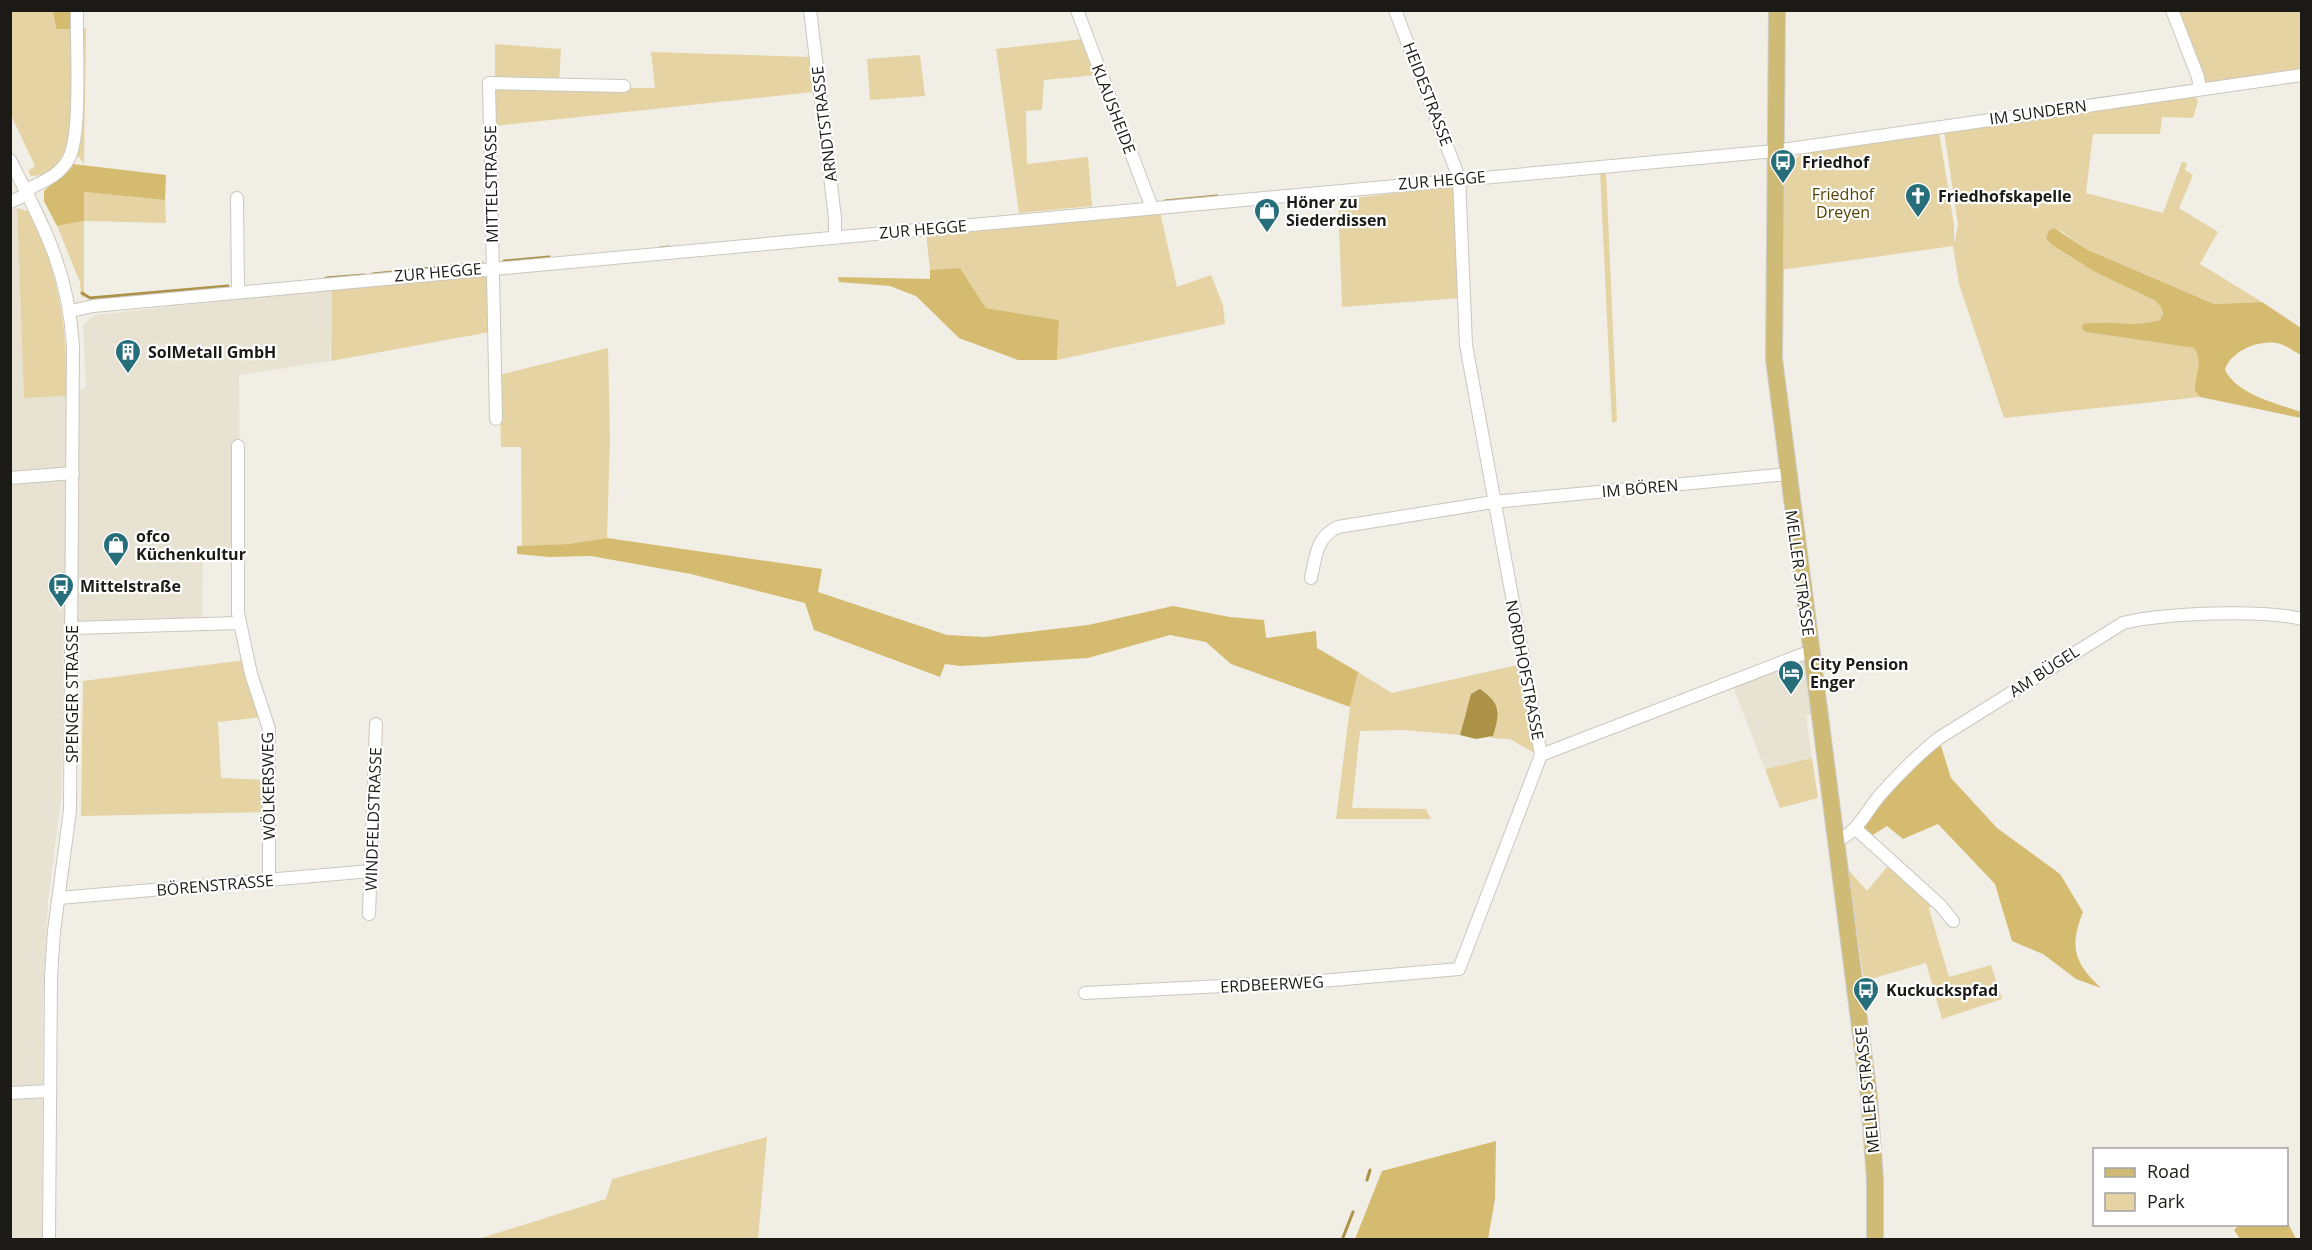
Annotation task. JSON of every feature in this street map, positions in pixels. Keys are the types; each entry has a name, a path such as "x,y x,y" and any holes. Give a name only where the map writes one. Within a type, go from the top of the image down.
{"main road":[{"name":"MELLER STRASSE","path":"1777,10 1774,359 1869,1097 1875,1180 1875,1239"}],"street":[{"path":"10,202 62,169 74,145 77,10"},
{"name":"ARNDTSTRASSE","path":"810,10 836,218 835,237"},
{"name":"KLAUSHEIDE","path":"1077,10 1152,208"},
{"name":"HEIDESTRASSE","path":"1395,10 1459,178"},
{"path":"2172,10 2198,77 2200,89"},
{"name":"IM SUNDERN","path":"1775,151 2301,75"},
{"name":"MITTELSTRASSE","path":"496,420 489,83 624,86"},
{"name":"ZUR HEGGE","path":"71,311 493,267 1775,151"},
{"name":"SPENGER STRASSE","path":"10,160 54,249 71,311 73,346 70,810 51,976 49,1239"},
{"name":"NORDHOFSTRASSE","path":"1459,178 1466,345 1541,755 1459,969"},
{"path":"237,198 238,292"},
{"name":"WÖLKERSWEG","path":"238,446 239,623 251,674 269,729 269,880"},
{"path":"10,478 73,473"},
{"name":"IM BÖREN","path":"1493,501 1787,474"},
{"path":"1311,578 1318,544 1329,531 1338,527 1493,501"},
{"name":"AM BÜGEL","path":"1836,841 1856,829 1879,797 1919,754 1965,720 2123,623 2146,617 2268,614 2301,619"},
{"path":"72,628 239,623"},
{"path":"1541,755 1811,651"},
{"name":"WINDFELDSTRASSE","path":"369,914 376,724"},
{"path":"1856,829 1940,906 1953,921"},
{"name":"BÖRENSTRASSE","path":"59,898 371,872"},
{"name":"ERDBEERWEG","path":"1085,993 1321,981 1459,969"},
{"path":"10,1093 49,1091"}],"shaded area":[{"path":"53,11 71,11 71,29 56,29"},
{"path":"73,164 166,175 165,200 84,192 84,221 57,226 44,201 44,191"},
{"path":"17,208 24,398 66,396 86,387 83,325 95,315 332,289 330,361 239,375 241,554 203,556 202,621 64,623 62,792 48,901 43,1003 42,1239 11,1240 10,210"},
{"path":"2054,228 2088,250 2214,304 2262,302 2301,328 2301,355 2279,344 2261,343 2238,353 2225,370 2231,379 2248,392 2301,412 2301,418 2200,397 2195,391 2198,359 2194,348 2086,332 2082,329 2083,324 2093,323 2149,323 2160,320 2163,314 2161,307 2154,300 2097,273 2051,244 2046,238 2049,230"},
{"path":"960,268 986,308 1059,320 1057,360 1018,360 959,338 916,296 890,286 839,282 838,277 930,279 930,270"},
{"path":"607,538 822,569 818,592 947,635 985,637 1088,625 1173,606 1230,617 1264,620 1266,638 1316,631 1317,648 1358,672 1350,707 1231,664 1206,642 1170,635 1088,658 960,666 945,664 940,677 814,630 805,603 691,574 591,556 549,557 517,554 517,546 568,544"},
{"path":"1804,657 1812,714 1806,715 1812,758 1765,769 1732,685"},
{"path":"1480,689 1492,699 1497,709 1498,715 1493,736 1476,739 1460,735 1471,694"},
{"path":"1932,737 1941,746 1951,778 1997,828 2060,874 2083,912 2076,935 2077,954 2085,970 2101,988 2076,979 2043,954 2012,941 1995,884 1938,824 1903,839 1887,826 1871,836 1864,828 1911,753"},
{"path":"1496,1141 1495,1199 1488,1239 1355,1239 1382,1171"},
{"path":"2288,1223 2296,1239 2240,1239 2234,1230 2238,1226 2288,1226"}],"green space":[{"path":"2188,10 2301,11 2301,70 2205,84 2176,12"},
{"path":"11,11 53,11 56,29 86,28 84,164 68,142 59,161 51,170 31,176 28,171 35,166 11,115"},
{"path":"1083,39 1097,75 1044,80 1042,110 1026,111 1027,164 1088,157 1092,206 1019,213 996,49"},
{"path":"495,44 561,49 559,83 495,80"},
{"path":"651,52 810,57 813,92 494,126 494,88 655,88"},
{"path":"920,55 925,96 870,100 867,59"},
{"name":"Friedhof Dreyen","path":"2193,94 2198,101 2193,118 2162,117 2160,134 2093,134 2086,193 2163,213 2182,162 2187,163 2185,170 2193,175 2179,208 2218,232 2200,264 2262,302 2214,304 2088,250 2058,229 2097,273 2154,300 2161,307 2163,315 2160,320 2141,326 2094,322 2086,332 2194,348 2198,359 2195,391 2200,397 2004,418 1959,284 1953,246 1781,270 1785,171 1803,151 1939,132 1954,225 1954,244 1958,225 1944,131"},
{"path":"1600,171 1606,171 1617,421 1612,423"},
{"path":"1454,186 1459,298 1342,307 1338,200"},
{"path":"83,192 165,200 166,223 84,221"},
{"path":"17,208 30,212 55,280 63,324 66,396 24,398"},
{"path":"1160,212 1177,287 1211,275 1223,305 1225,324 1057,360 1059,320 986,308 960,268 930,270 926,232"},
{"path":"84,221 84,298 81,296 80,282 57,226"},
{"path":"478,275 488,278 490,332 331,361 332,289"},
{"path":"608,348 610,439 607,538 568,544 522,546 521,447 501,447 499,375"},
{"path":"245,660 262,717 218,722 221,778 267,780 266,812 81,816 83,681"},
{"path":"1518,665 1521,669 1538,755 1510,739 1491,738 1498,708 1466,711 1460,735 1403,730 1360,731 1352,808 1426,809 1431,819 1336,819 1350,707 1358,672 1392,693"},
{"path":"1812,758 1818,798 1780,808 1765,769"},
{"path":"1891,862 1933,900 1929,909 1949,977 1991,965 2002,999 1942,1019 1926,963 1864,981 1848,869 1867,891"},
{"path":"767,1137 758,1239 478,1239 606,1199 612,1179"}],"waterway":[{"path":"1165,201 1217,196"},
{"path":"660,248 669,247"},
{"path":"504,261 549,257"},
{"path":"373,274 482,263"},
{"path":"326,278 364,275"},
{"path":"82,293 90,298 228,286"},
{"path":"1367,1180 1370,1170"},
{"path":"1342,1240 1353,1212"}],"place":[{"name":"Friedhof","path":"1783,185"},
{"name":"Friedhofskapelle","path":"1918,219"},
{"name":"Höner zu Siederdissen","path":"1267,234"},
{"name":"SolMetall GmbH","path":"128,375"},
{"name":"ofco Küchenkultur","path":"116,568"},
{"name":"Mittelstraße","path":"61,609"},
{"name":"City Pension Enger","path":"1791,696"},
{"name":"Kuckuckspfad","path":"1866,1013"}]}
